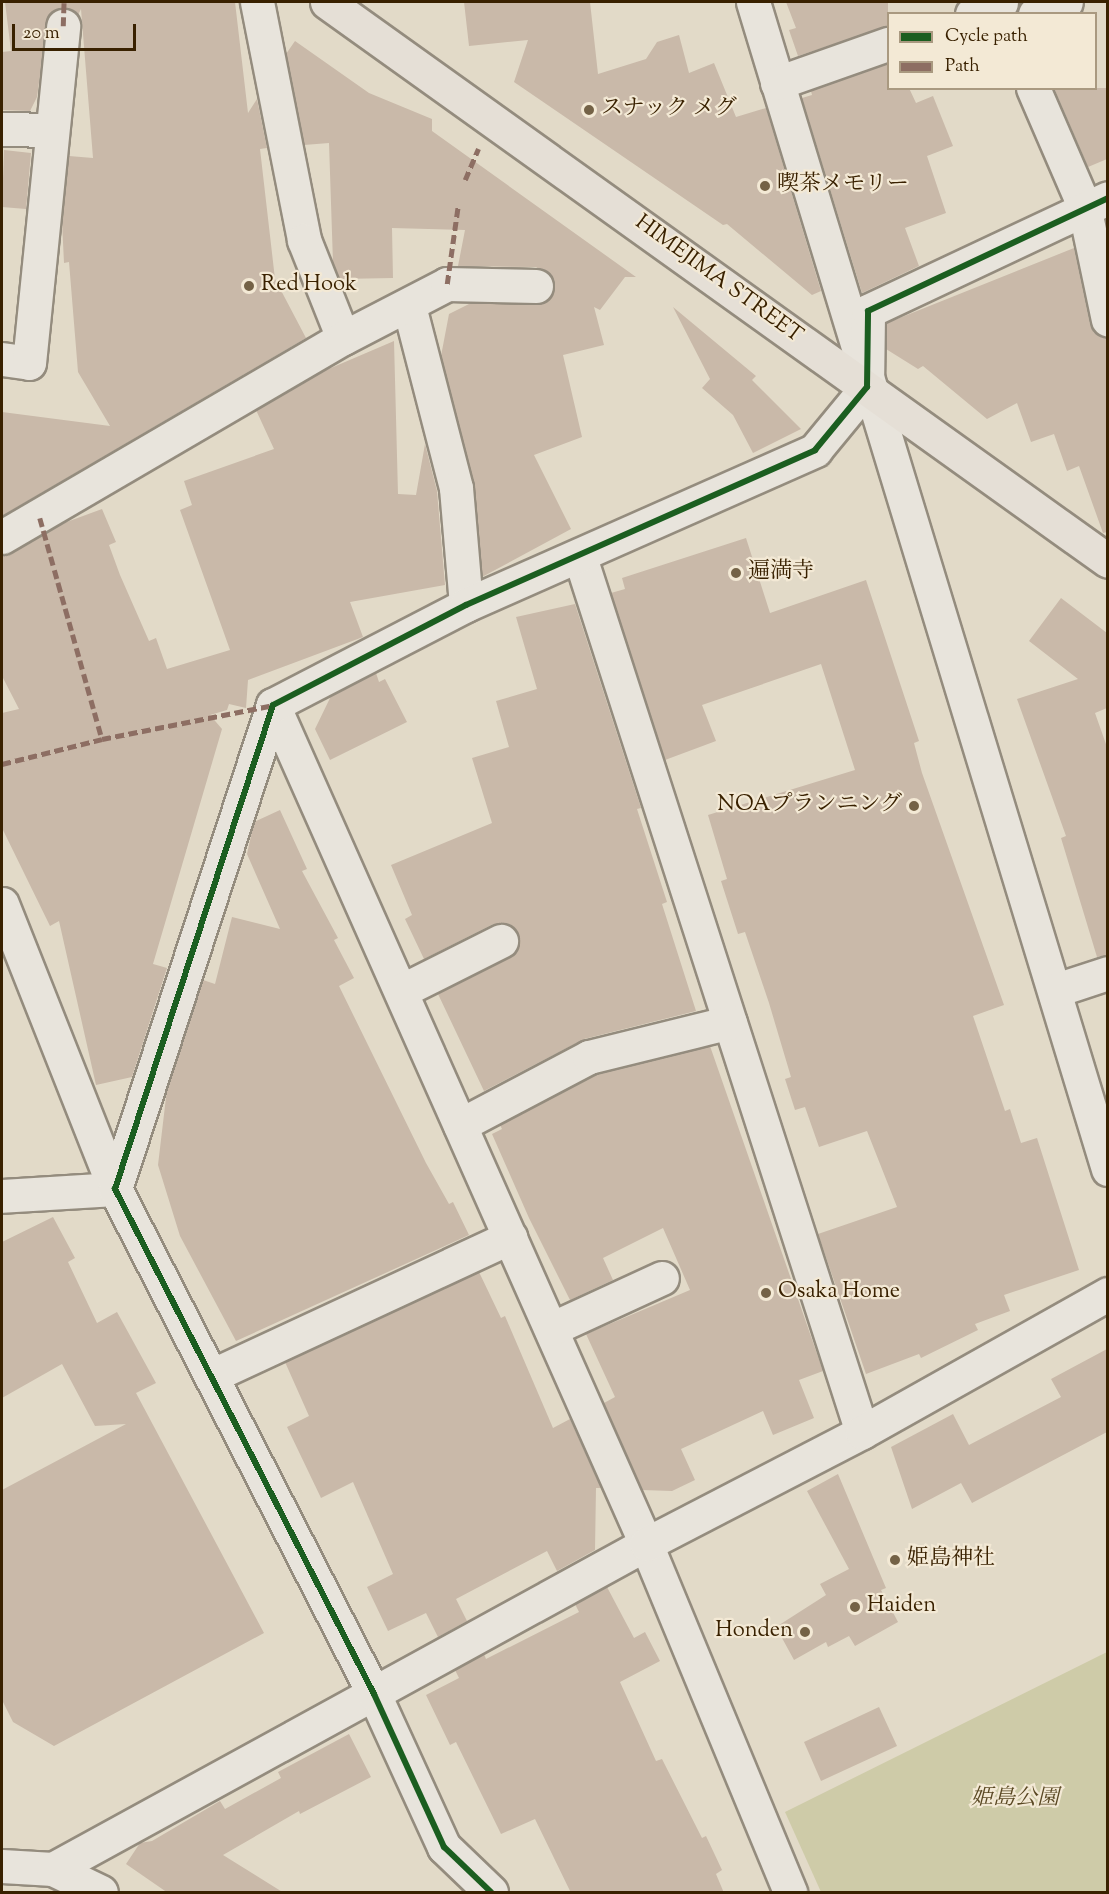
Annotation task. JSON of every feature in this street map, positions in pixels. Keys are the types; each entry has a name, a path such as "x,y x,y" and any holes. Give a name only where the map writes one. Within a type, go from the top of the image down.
{"main road":[{"name":"HIMEJIMA STREET","path":"327,2 1107,561"}],"street":[{"path":"257,2 304,240 343,338"},
{"path":"753,2 867,387 1056,990 1107,1169"},
{"path":"1040,12 1066,2"},
{"path":"2,359 29,363 63,26"},
{"path":"777,83 887,44"},
{"path":"1034,90 1096,202 1107,320"},
{"path":"2,129 52,130"},
{"path":"116,1189 273,705 466,605 580,557 815,450 867,387 868,311 1096,202"},
{"path":"2,537 343,338 410,306 447,284 536,286"},
{"path":"410,306 456,488 466,605"},
{"path":"580,557 862,1432"},
{"path":"273,705 646,1544 790,1893"},
{"path":"2,904 116,1189 374,1694 444,1848 491,1893"},
{"path":"401,991 501,941"},
{"path":"1056,990 1107,973"},
{"path":"460,1125 589,1057 730,1022"},
{"path":"2,1196 116,1189"},
{"path":"211,1376 510,1238"},
{"path":"550,1329 662,1278"},
{"path":"53,1869 646,1544 862,1432 1107,1294"},
{"path":"2,1866 53,1869 101,1893"}],"green space":[{"name":"姫島公園","path":"1107,1652 1107,1892 821,1892 785,1812"}],"building":[{"path":"5,2 235,2 248,113 257,99 267,148 260,149 275,279 306,338 2,516 2,412 110,426 78,372 69,262 64,263 62,221 69,156 93,158 81,9 78,15 64,7 48,16 37,97 30,111 2,110 2,52 11,51"},
{"path":"464,2 590,2 598,74 646,59 657,42 679,35 689,73 714,63 736,117 766,108 821,291 812,295 727,224 723,225 514,82 528,40 469,46"},
{"path":"786,2 888,2 887,26 798,56 789,30 796,28"},
{"path":"295,41 369,93 432,119 432,131 636,277 625,277 600,310 594,307 604,345 563,355 582,437 534,455 571,529 482,577 474,483 441,356 449,314 471,303 544,303 552,295 553,278 536,267 458,266 465,230 392,228 393,278 340,279 333,263 329,143 304,145 286,54"},
{"path":"887,64 887,90 910,90 916,103 933,96 953,146 927,156 946,213 905,228 919,266 862,293 802,98 812,95 811,91"},
{"path":"1107,88 1107,159 1088,167 1055,90"},
{"path":"4,150 31,153 26,209 2,207"},
{"path":"1074,248 1090,324 1094,333 1107,338 1107,532 1103,533 1079,466 1067,471 1054,434 1031,442 1017,403 987,419 923,366 918,369 886,349 887,323"},
{"path":"673,307 756,376 752,380 801,429 753,453 733,415 702,388 710,379"},
{"path":"394,341 398,494 416,495 425,444 437,491 445,585 350,602 363,637 248,680 246,708 229,704 227,710 210,715 222,729 153,964 167,968 132,1077 96,1085 59,921 50,926 2,828 2,713 19,709 2,676 2,556 64,523 102,509 116,542 109,545 120,575 149,641 156,638 167,669 230,650 180,510 192,505 184,481 274,449 256,410 324,371"},
{"path":"746,538 770,613 866,580 919,741 914,743 922,773 1004,1005 973,1016 1005,1111 1010,1109 1021,1143 1037,1138 1079,1270 1004,1295 1010,1311 975,1324 978,1330 921,1358 919,1354 866,1374 818,1234 897,1207 867,1131 819,1147 805,1107 795,1110 785,1079 791,1077 769,1003 745,932 738,934 721,881 727,879 708,815 855,770 821,664 702,705 716,741 665,760 611,593 625,589 622,578"},
{"path":"1061,598 1107,633 1107,708 1095,713 1107,747 1107,955 1097,957 1061,838 1066,836 1017,699 1078,679 1029,641"},
{"path":"575,604 641,808 637,809 667,902 662,904 696,1011 584,1039 484,1091 438,994 510,957 517,951 518,933 511,925 493,924 424,959 405,919 412,915 391,865 492,823 472,758 509,747 496,701 537,689 516,617"},
{"path":"376,673 379,682 385,679 407,722 330,760 315,729 331,696"},
{"path":"280,810 307,869 302,871 338,938 334,940 354,978 339,986 426,1163 449,1204 453,1202 469,1235 236,1341 180,1236 158,1165 167,1089 203,980 215,984 232,917 280,929 247,854 254,822"},
{"path":"710,1046 823,1371 799,1380 814,1418 773,1435 763,1411 681,1449 695,1480 672,1491 642,1490 604,1403 615,1397 586,1334 690,1290 663,1228 603,1258 613,1280 570,1300 529,1218 492,1134 502,1129 500,1125 596,1075"},
{"path":"53,1217 75,1258 68,1262 97,1323 117,1312 156,1383 136,1393 264,1633 54,1746 13,1722 2,1700 2,1490 126,1424 95,1426 62,1364 2,1398 2,1242"},
{"path":"479,1272 501,1318 505,1316 553,1428 570,1419 601,1488 596,1488 595,1550 557,1571 547,1551 456,1599 467,1621 438,1637 426,1613 388,1631 367,1587 393,1574 353,1482 321,1498 287,1427 309,1416 285,1362"},
{"path":"1107,1349 1107,1432 972,1503 961,1483 912,1509 891,1447 953,1414 969,1445 1061,1397 1051,1379"},
{"path":"838,1474 886,1588 881,1590 898,1622 855,1646 849,1636 828,1647 826,1642 794,1660 776,1627 826,1595 820,1584 849,1569 807,1491"},
{"path":"607,1587 634,1638 645,1632 660,1661 620,1682 656,1761 662,1759 702,1838 706,1836 722,1870 716,1874 724,1893 571,1893 535,1819 501,1834 456,1742 450,1745 426,1695 459,1678 455,1670 484,1654 486,1659 579,1612 575,1604"},
{"path":"879,1707 897,1746 821,1781 804,1742"},
{"path":"349,1734 371,1777 300,1814 299,1811 223,1855 284,1893 168,1893 126,1864 140,1843 152,1841 220,1801 225,1809 281,1778 278,1772"}],"marked path":[{"path":"63,26 64,2"},
{"path":"465,180 478,149"},
{"path":"447,284 458,206"},
{"path":"40,518 102,739 273,705"},
{"path":"2,764 102,739"}],"cycle path":[{"path":"491,1892 444,1847 374,1694 115,1189 273,705 466,605 815,450 867,387 868,311 1108,198"}],"place":[{"name":"スナック メグ","path":"589,110"},
{"name":"喫茶メモリー","path":"765,186"},
{"name":"Red Hook","path":"249,286"},
{"name":"遍満寺","path":"736,573"},
{"name":"NOAプランニング","path":"914,806"},
{"name":"Osaka Home","path":"766,1293"},
{"name":"姫島神社","path":"895,1560"},
{"name":"Haiden","path":"855,1607"},
{"name":"Honden","path":"805,1632"}]}
